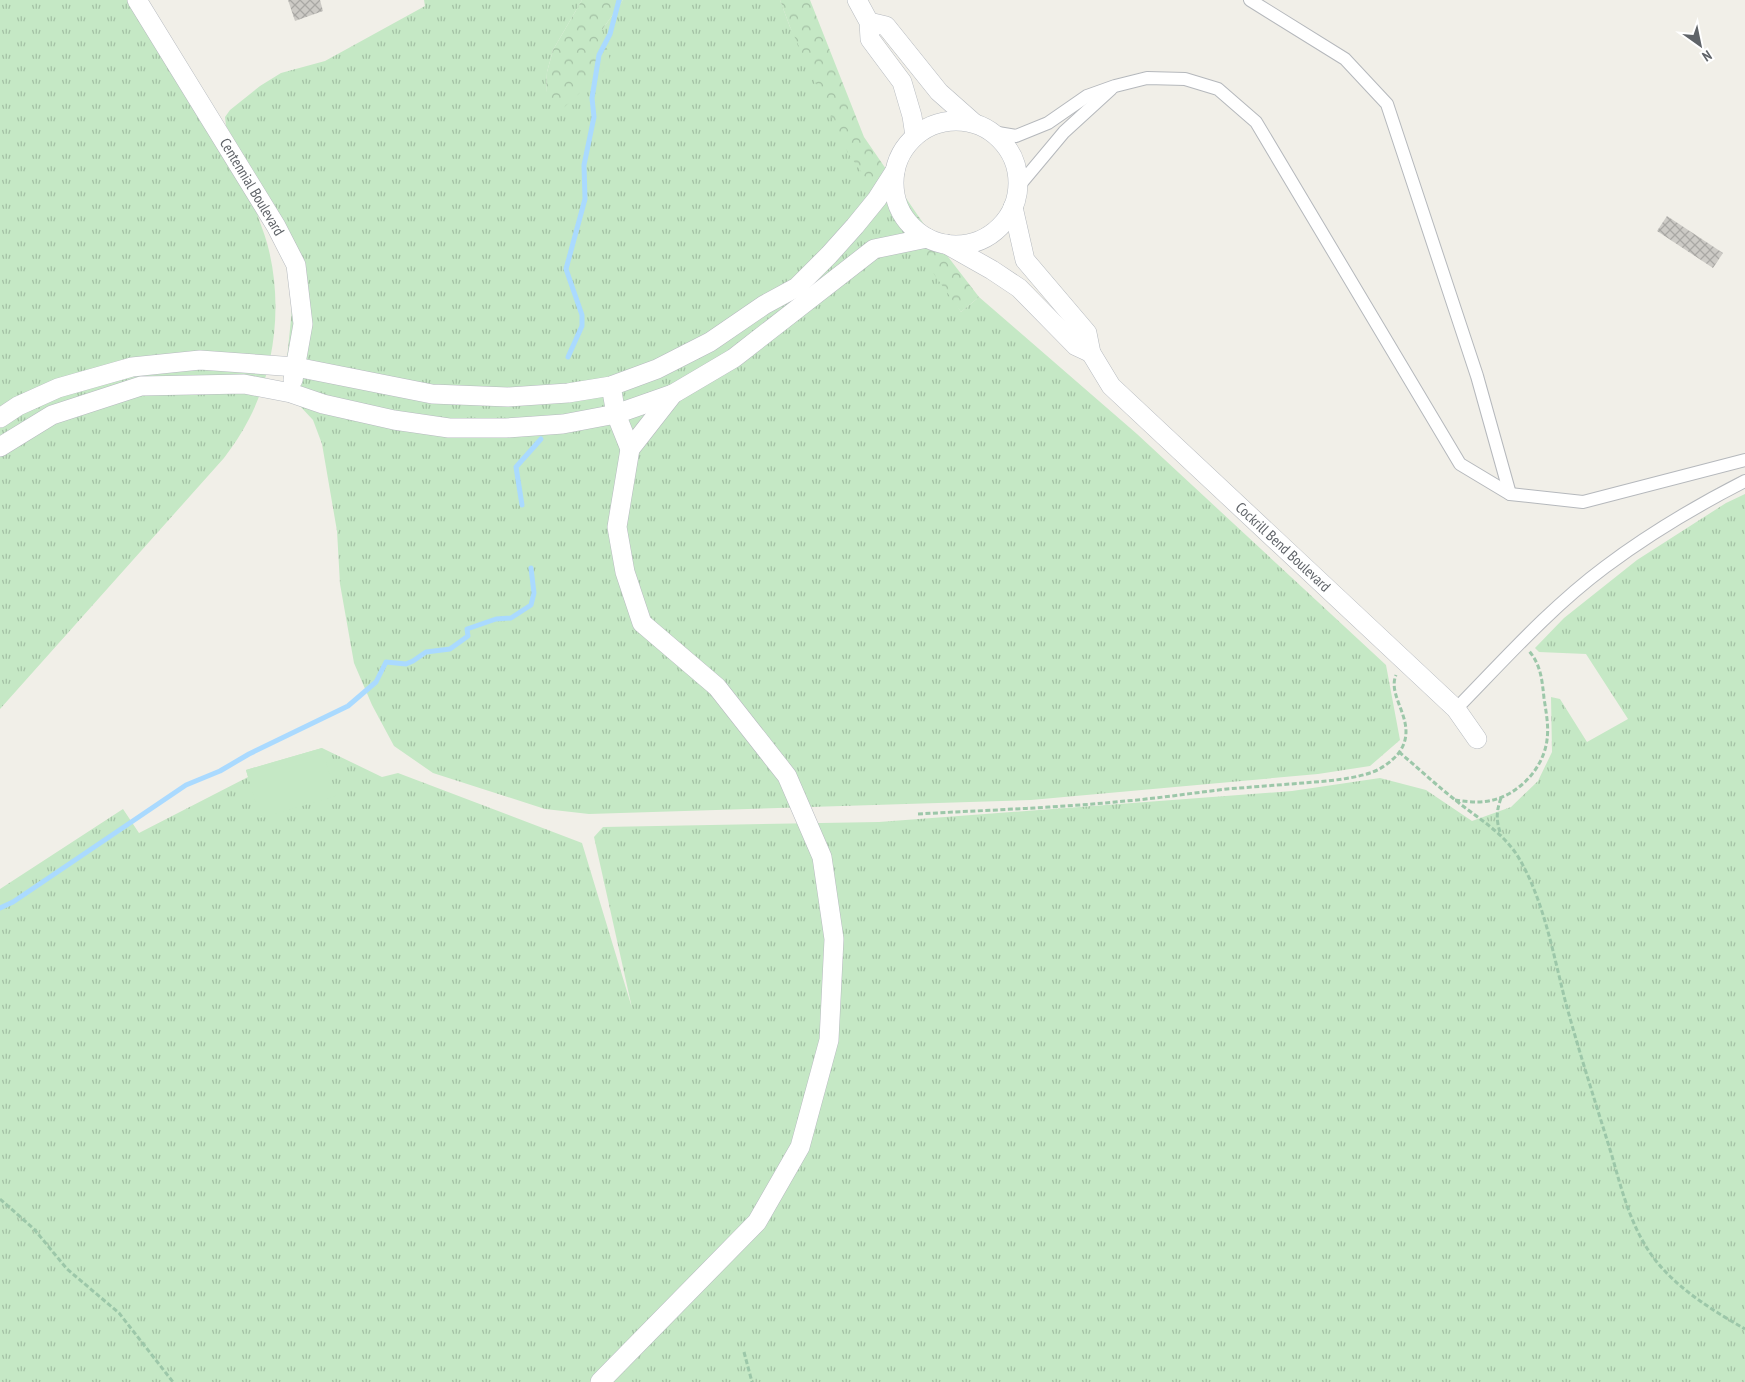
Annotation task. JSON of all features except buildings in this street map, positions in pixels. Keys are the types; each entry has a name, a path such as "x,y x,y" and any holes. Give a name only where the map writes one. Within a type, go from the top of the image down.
{"street":[{"name":"Centennial Boulevard","path":"138,0 276,226 296,265 303,324 291,393"},
{"path":"857,0 869,22 870,39 902,82 912,116 915,136"},
{"path":"1250,0 1345,59 1387,104 1477,376 1510,494"},
{"path":"869,22 886,26 939,92 974,123 992,132 1016,136 1048,123 1087,96 1115,86 1147,78 1185,79 1218,89 1256,122 1460,464 1510,494 1583,502 1745,460"},
{"path":"1018,187 1064,132 1115,86"},
{"path":"0,418 18,406 58,388 132,367 200,360 296,367 432,394 508,397 568,393 611,386 657,369 710,342 764,305 802,294 829,255 877,199 895,171 902,153 915,136 932,125 953,121 974,123"},
{"path":"895,171 894,191 900,210 911,226 927,238 946,244 966,244 984,238 1001,225 1013,208 1018,187 1016,166 1007,147 992,132"},
{"name":"Cockrill Bend Boulevard","path":"1013,208 1025,260 1087,333 1091,353 1111,386 1456,709 1477,739"},
{"path":"0,447 52,415 141,386 244,384 291,393 324,404 394,420 449,428 506,428 563,424 616,414 673,394 734,358 802,294 874,249 927,238"},
{"name":"Cockrill Bend Boulevard","path":"946,244 1019,288 1076,346 1091,353"},
{"path":"611,386 616,414 630,450"},
{"path":"600,1382 757,1222 800,1147 829,1040 834,939 822,857 787,776 717,687 642,623 625,572 616,527 630,450 673,394"},
{"path":"1456,709 1550,614 1604,567 1657,531 1745,481"}],"path":[{"path":"1455,800 1479,802 1501,797 1515,790 1529,779 1543,755 1547,740 1547,719 1540,670 1536,660 1521,642"},
{"path":"918,814 1125,801 1336,780 1373,773 1389,763 1399,752 1404,741 1406,728 1404,714 1395,689 1394,679 1406,663"},
{"path":"1399,752 1501,836 1520,860 1536,896 1546,926 1592,1092 1636,1228 1654,1258 1677,1282 1719,1313 1745,1329"},
{"path":"1501,797 1496,810 1496,822 1501,836"},
{"path":"0,1199 34,1229 68,1270 120,1313 173,1382"},
{"path":"744,1352 752,1382"}],"green space":[{"path":"0,0 128,0 256,210 272,265 275,287 275,310 271,355 265,378 249,419 234,444 224,458 0,709"},
{"path":"424,0 582,0 553,50 547,72 546,93 602,30 623,0 780,0 790,27 961,312 979,297 1137,434 1386,665 1400,740 1370,766 1318,774 1031,800 589,814 545,809 433,773 394,746 372,705 354,663 340,584 337,531 322,444 313,420 299,405 285,379 293,299 288,261 269,200 226,126 225,117 230,110 260,86 281,73 325,61 425,6"},
{"path":"582,0 623,0 602,30 611,64 559,112 546,93 547,72 553,50"},
{"path":"780,0 810,0 864,137 932,236 979,297 961,312 848,153 790,27"},
{"path":"1745,494 1745,1382 0,1382 0,889 123,809 139,833 248,777 246,770 322,748 382,777 398,773 582,843 632,1008 594,837 603,827 879,822 1292,791 1380,778 1426,790 1472,821 1511,807 1538,781 1552,752 1551,697 1560,699 1587,742 1628,719 1586,654 1539,652 1535,648 1564,618 1637,560 1726,503"},
{"path":"322,748 336,796 260,818 246,770"}],"waterway":[{"path":"568,357 582,326 582,315 566,269 585,199 584,165 594,117 592,98 599,55 610,34 619,0"},
{"path":"522,505 516,467 541,439"},
{"path":"0,908 13,902 186,785 220,771 249,754 348,706 376,682 386,662 406,664 426,652 450,649 468,636 467,629 496,619 511,618 531,605 534,593 531,568"}]}
